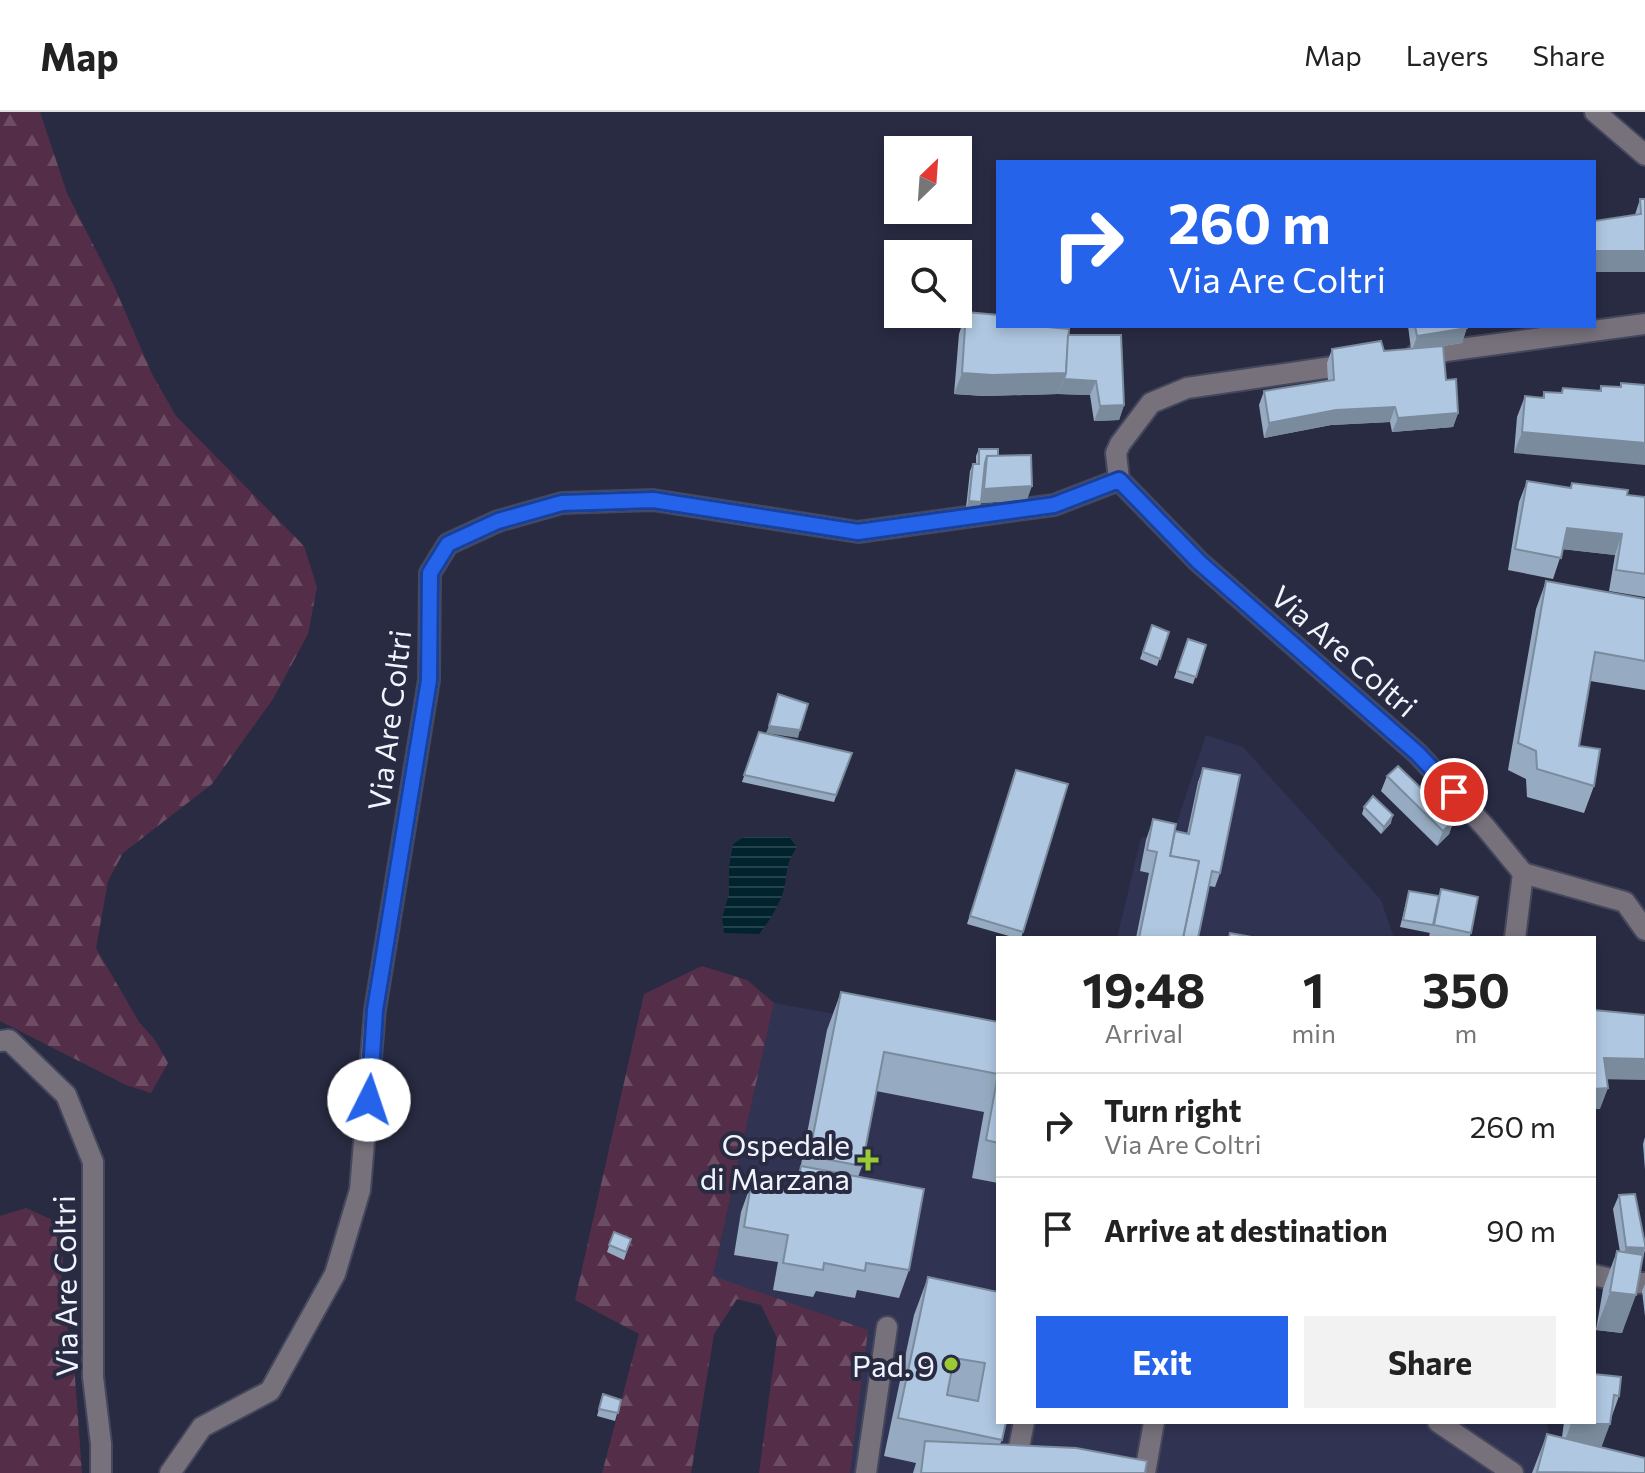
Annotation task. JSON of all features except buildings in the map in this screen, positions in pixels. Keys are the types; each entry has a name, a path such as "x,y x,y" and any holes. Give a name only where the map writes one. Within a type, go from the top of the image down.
{"street":[{"path":"1595,112 1645,155"},
{"path":"1400,357 1645,324"},
{"path":"1119,480 1116,453 1151,403 1187,388 1370,362"},
{"name":"Via Are Coltri","path":"170,1473 202,1427 270,1391 335,1274 360,1190 375,1010 429,680 430,573 448,544 498,521 562,503 653,500 858,532 1054,505 1119,480 1199,562 1417,753 1523,873"},
{"path":"1515,936 1523,873 1625,902 1645,930"},
{"name":"Via Are Coltri","path":"0,1041 9,1040 66,1095 93,1162 93,1377 101,1444 101,1473"},
{"path":"1596,1275 1628,1283 1645,1283"},
{"path":"866,1473 887,1327"},
{"path":"1014,1473 1024,1424"},
{"path":"1145,1473 1154,1424"},
{"path":"1441,1424 1513,1473"}],"shaded area":[{"path":"1206,735 1243,747 1381,900 1393,936 1117,936 1141,838 1174,831"},
{"path":"744,837 789,837 797,847 788,864 780,901 759,934 724,933 722,918 729,894 733,844"},
{"name":"Ospedale di Marzana","path":"774,1003 996,1044 996,1424 1547,1424 1554,1467 1582,1473 850,1473 867,1330 713,1277"}],"green space":[{"path":"0,112 40,112 67,193 114,286 152,374 176,416 304,546 317,587 308,634 273,699 212,784 123,853 108,881 96,948 139,1022 155,1040 168,1063 151,1093 126,1085 0,1021"},
{"path":"702,966 747,980 774,1003 713,1276 868,1330 850,1473 759,1473 777,1338 761,1305 737,1299 714,1334 691,1473 602,1473 639,1334 575,1300 644,994"},
{"path":"26,1208 55,1221 63,1258 61,1290 74,1364 82,1473 0,1473 0,1216"}],"place":[{"name":"Ospedale di Marzana","path":"868,1160"},
{"name":"Pad. 9","path":"951,1364"}],"route":[{"path":"369,1100 375,1010 429,680 430,573 448,544 498,521 562,503 653,500 858,532 1054,505 1119,480 1199,562 1417,753 1454,792"}]}
